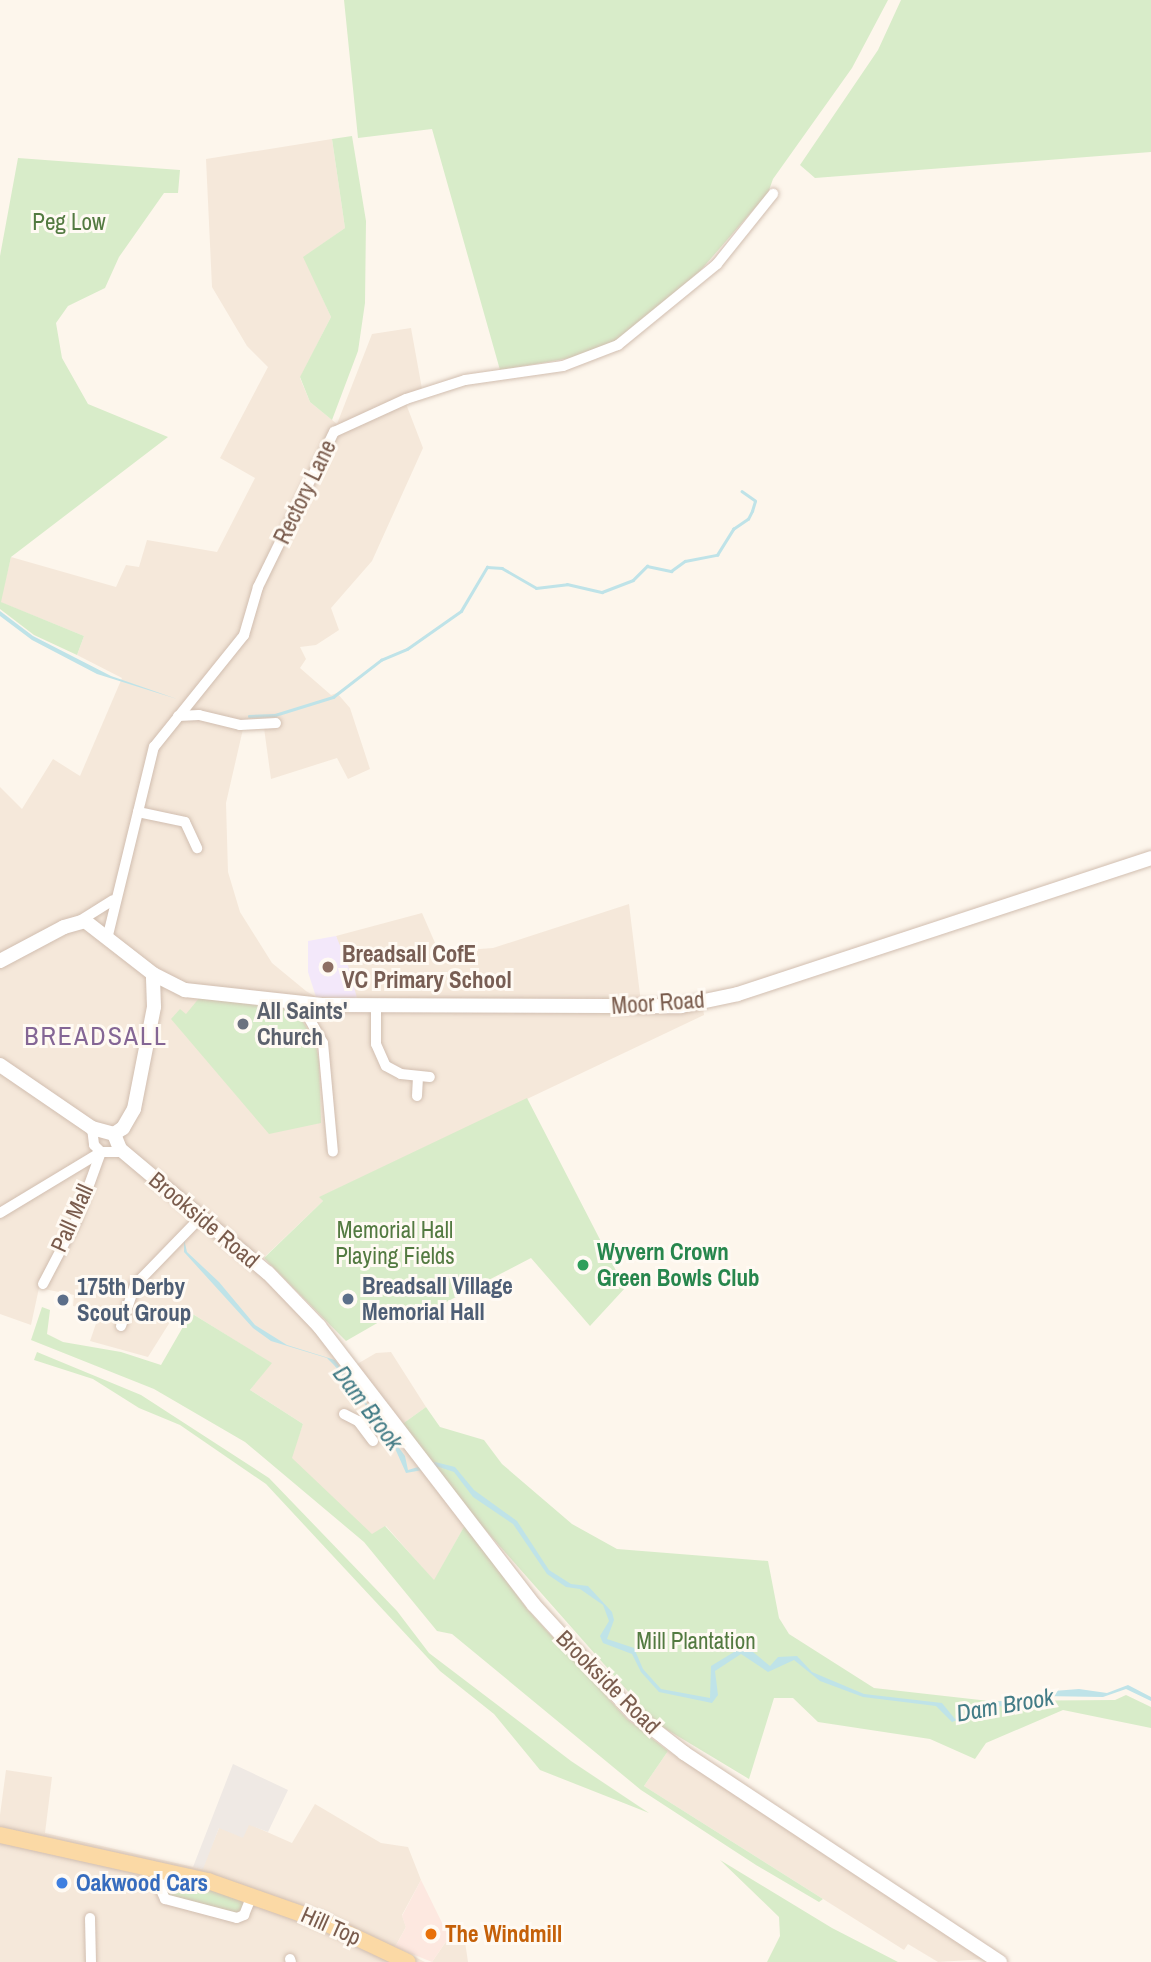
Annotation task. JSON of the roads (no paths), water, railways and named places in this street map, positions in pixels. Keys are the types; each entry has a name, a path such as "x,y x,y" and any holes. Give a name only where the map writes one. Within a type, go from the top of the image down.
{"main road":[{"name":"Hill Top","path":"0,1835 165,1868 252,1895 319,1920 408,1962"}],"street":[{"name":"Rectory Lane","path":"108,935 113,900 155,747 244,635 258,587 334,432 406,399 465,380 563,366 618,345 717,264 773,194"},
{"path":"195,694 209,717"},
{"path":"178,716 209,717 240,725 276,723"},
{"path":"138,812 185,822 197,848"},
{"name":"Moor Road","path":"108,935 153,974 185,990 301,1004 586,1007 709,1002 1151,858"},
{"path":"0,961 78,922 113,900"},
{"path":"78,922 91,922 108,935"},
{"path":"0,1065 92,1128 114,1134 123,1128 134,1109 154,1007 153,974"},
{"path":"154,1007 171,994 185,990"},
{"path":"301,1004 323,1043 333,1152"},
{"path":"376,1006 379,1055 393,1071 430,1077"},
{"path":"417,1096 418,1077"},
{"path":"92,1128 94,1144 101,1152 110,1156 124,1152"},
{"name":"Brookside Road","path":"114,1134 124,1152 292,1296 342,1353 376,1412 423,1462 533,1604 639,1718 1000,1962"},
{"path":"0,1213 101,1152"},
{"name":"Pall Mall","path":"43,1284 76,1221 101,1152"},
{"path":"121,1326 135,1285 201,1217"},
{"path":"361,1424 376,1412"},
{"path":"344,1414 361,1424 373,1441"},
{"path":"165,1868 161,1890 165,1899 237,1918 244,1915 252,1895"},
{"path":"90,1918 91,1962"}],"water":[{"path":"0,611 33,636 111,676 177,699 97,674 32,640 0,616"},
{"name":"Dam Brook","path":"184,1239 187,1252 219,1282 255,1325 287,1345 335,1360 405,1456 408,1470 435,1462 455,1467 474,1490 517,1521 549,1570 571,1584 588,1586 612,1612 614,1620 607,1639 634,1648 643,1669 661,1689 710,1698 711,1666 739,1649 753,1652 770,1666 778,1657 797,1656 812,1672 864,1694 942,1703 955,1719 1000,1701 1026,1702 1041,1692 1079,1689 1107,1693 1128,1685 1151,1697 1151,1701 1126,1689 1103,1697 1042,1696 1028,1708 995,1706 952,1722 936,1706 863,1697 820,1681 794,1660 768,1672 741,1654 715,1671 718,1695 712,1703 659,1692 641,1672 632,1654 603,1643 600,1636 609,1621 603,1605 580,1589 566,1587 547,1574 513,1524 473,1497 454,1472 439,1467 406,1473 389,1435 334,1365 327,1358 271,1341 253,1328 184,1252"}],"waterway":[{"path":"249,716 275,715 333,697 381,660 407,649 461,611 487,567 502,568 536,588 567,584 602,592 633,580 647,566 671,571 685,561 717,555 733,529 748,519 752,511 755,501 742,492"}],"place":[{"name":"Breadsall CofE VC Primary School","path":"328,967"},
{"name":"All Saints' Church","path":"243,1024"},
{"name":"Wyvern Crown Green Bowls Club","path":"583,1265"},
{"name":"Breadsall Village Memorial Hall","path":"348,1299"},
{"name":"175th Derby Scout Group","path":"63,1300"},
{"name":"Oakwood Cars","path":"62,1883"},
{"name":"The Windmill","path":"431,1934"}],"district":[{"name":"BREADSALL","path":"96,1036"}],"park label":[{"name":"Peg Low","path":"69,222"},
{"name":"Memorial Hall Playing Fields","path":"395,1243"},
{"name":"Mill Plantation","path":"696,1641"}]}
